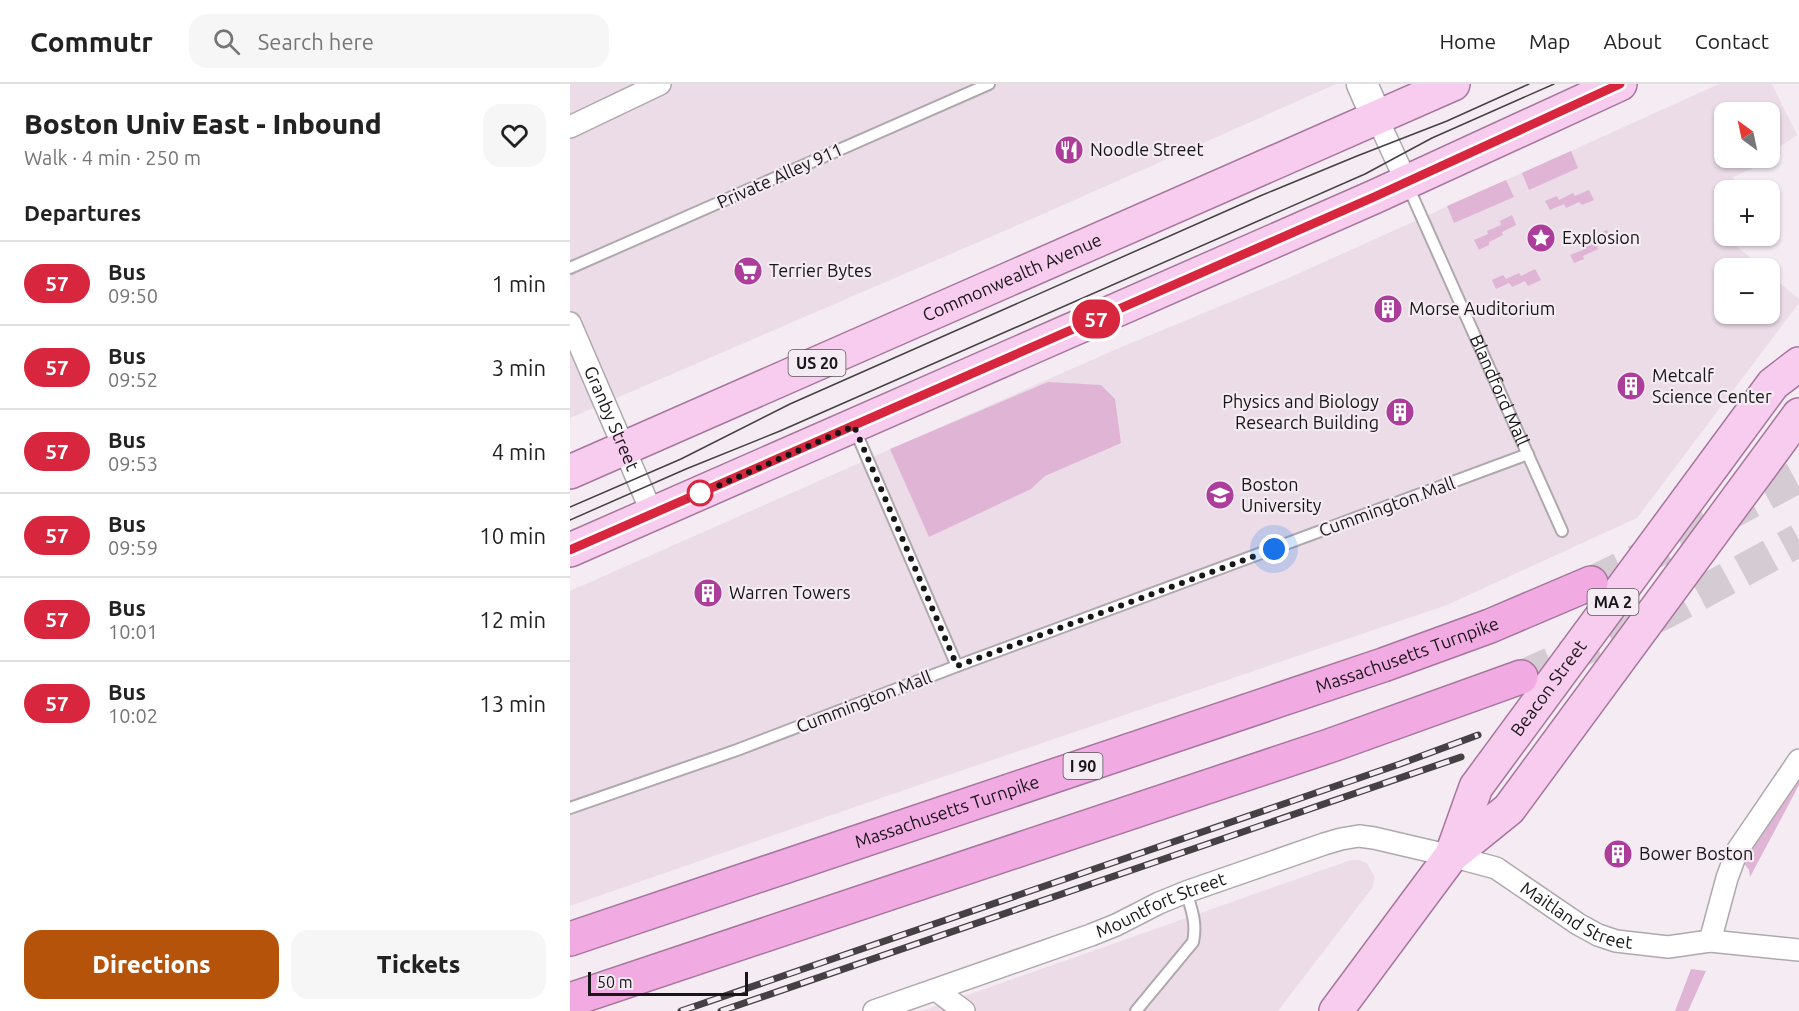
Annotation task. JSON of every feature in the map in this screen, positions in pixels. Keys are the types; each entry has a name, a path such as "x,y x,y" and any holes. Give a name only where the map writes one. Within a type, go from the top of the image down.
{"highway":[{"name":"Massachusetts Turnpike","path":"570,939 1401,659 1490,626 1592,583"},
{"path":"570,1000 1329,746 1521,677"}],"main road":[{"name":"Commonwealth Avenue","path":"570,472 1453,84"},
{"path":"570,550 1374,197 1620,84"},
{"name":"Beacon Street","path":"1451,856 1476,787 1773,384 1799,364"},
{"name":"Beacon Street","path":"1336,1011 1451,856 1509,809 1799,415"}],"street":[{"path":"570,127 660,84"},
{"path":"1362,84 1377,118"},
{"name":"Blandford Mall","path":"1377,118 1406,181"},
{"name":"Granby Street","path":"570,323 652,513"},
{"path":"1710,941 1728,917 1739,889 1740,872 1736,865 1732,864 1744,841 1799,760"},
{"name":"Mountfort Street","path":"874,1011 1090,935 1186,892 1324,844 1353,837 1374,838 1451,856"},
{"name":"Maitland Street","path":"1451,856 1496,868 1578,924 1605,937 1624,942 1668,947 1710,941 1799,950"},
{"path":"911,1011 930,992 964,1011"}],"lane":[{"name":"Private Alley 911","path":"570,268 989,84"},
{"name":"Blandford Mall","path":"1406,181 1562,531"},
{"path":"854,426 957,666"},
{"name":"Cummington Mall","path":"570,808 737,750 1528,454"},
{"path":"1136,1011 1192,942 1195,932 1194,917 1186,892"}],"shaded area":[{"path":"570,84 1336,84 1018,225 570,418"},
{"name":"Boston University","path":"1719,84 1772,84 1797,135 1780,147 1780,102 1714,102 1714,168 1753,168 1733,177 1734,180 1714,180 1714,246 1736,246 1751,258 1714,258 1714,324 1780,324 1780,283 1799,299 1799,303 1637,518 1447,605 570,906 570,591 1119,348 1293,276"},
{"path":"1571,151 1578,168 1529,190 1522,173"},
{"path":"1506,180 1514,197 1454,223 1447,206"},
{"path":"1589,190 1594,200 1582,205 1579,202 1566,208 1564,204 1550,210 1545,201 1557,196 1559,200 1573,193 1575,196"},
{"path":"1512,215 1516,225 1502,232 1503,235 1479,250 1474,240 1488,234 1487,231 1501,225 1500,221"},
{"path":"1607,230 1611,240 1597,245 1598,249 1574,263 1570,255 1583,250 1581,245"},
{"path":"1535,269 1541,280 1528,286 1525,281 1512,287 1509,283 1496,289 1492,280 1503,275 1506,279 1519,273 1521,276"},
{"path":"1048,382 1101,385 1115,399 1121,443 1045,476 1031,489 929,537 890,449"},
{"path":"1799,780 1799,785 1750,877 1749,870 1743,862"},
{"path":"1351,860 1367,863 1375,878 1372,888 1278,1011 922,1011"},
{"path":"1691,969 1706,971 1688,1011 1675,1011"}],"tunnel":[{"path":"1591,583 1687,536 1799,476"},
{"path":"1521,677 1664,613 1799,540"}],"tram line":[{"path":"570,507 681,459 790,404 1260,196 1447,121 1529,84"},
{"path":"570,520 780,431 1365,174 1432,138 1554,84"}],"railway":[{"path":"681,1011 1400,764 1478,735"},
{"path":"721,1011 1461,757"}],"bus line":[{"name":"57","path":"570,550 1374,197 1620,84"}],"place":[{"name":"Noodle Street","path":"1069,150"},
{"name":"Explosion","path":"1541,238"},
{"name":"Terrier Bytes","path":"748,271"},
{"name":"Morse Auditorium","path":"1388,309"},
{"name":"Metcalf Science Center","path":"1631,386"},
{"name":"Physics and Biology Research Building","path":"1400,412"},
{"name":"Boston University","path":"1220,495"},
{"name":"Warren Towers","path":"708,593"},
{"name":"Bower Boston","path":"1618,854"}],"route":[{"path":"700,493 690,498 854,426 957,666 1274,549"}]}
